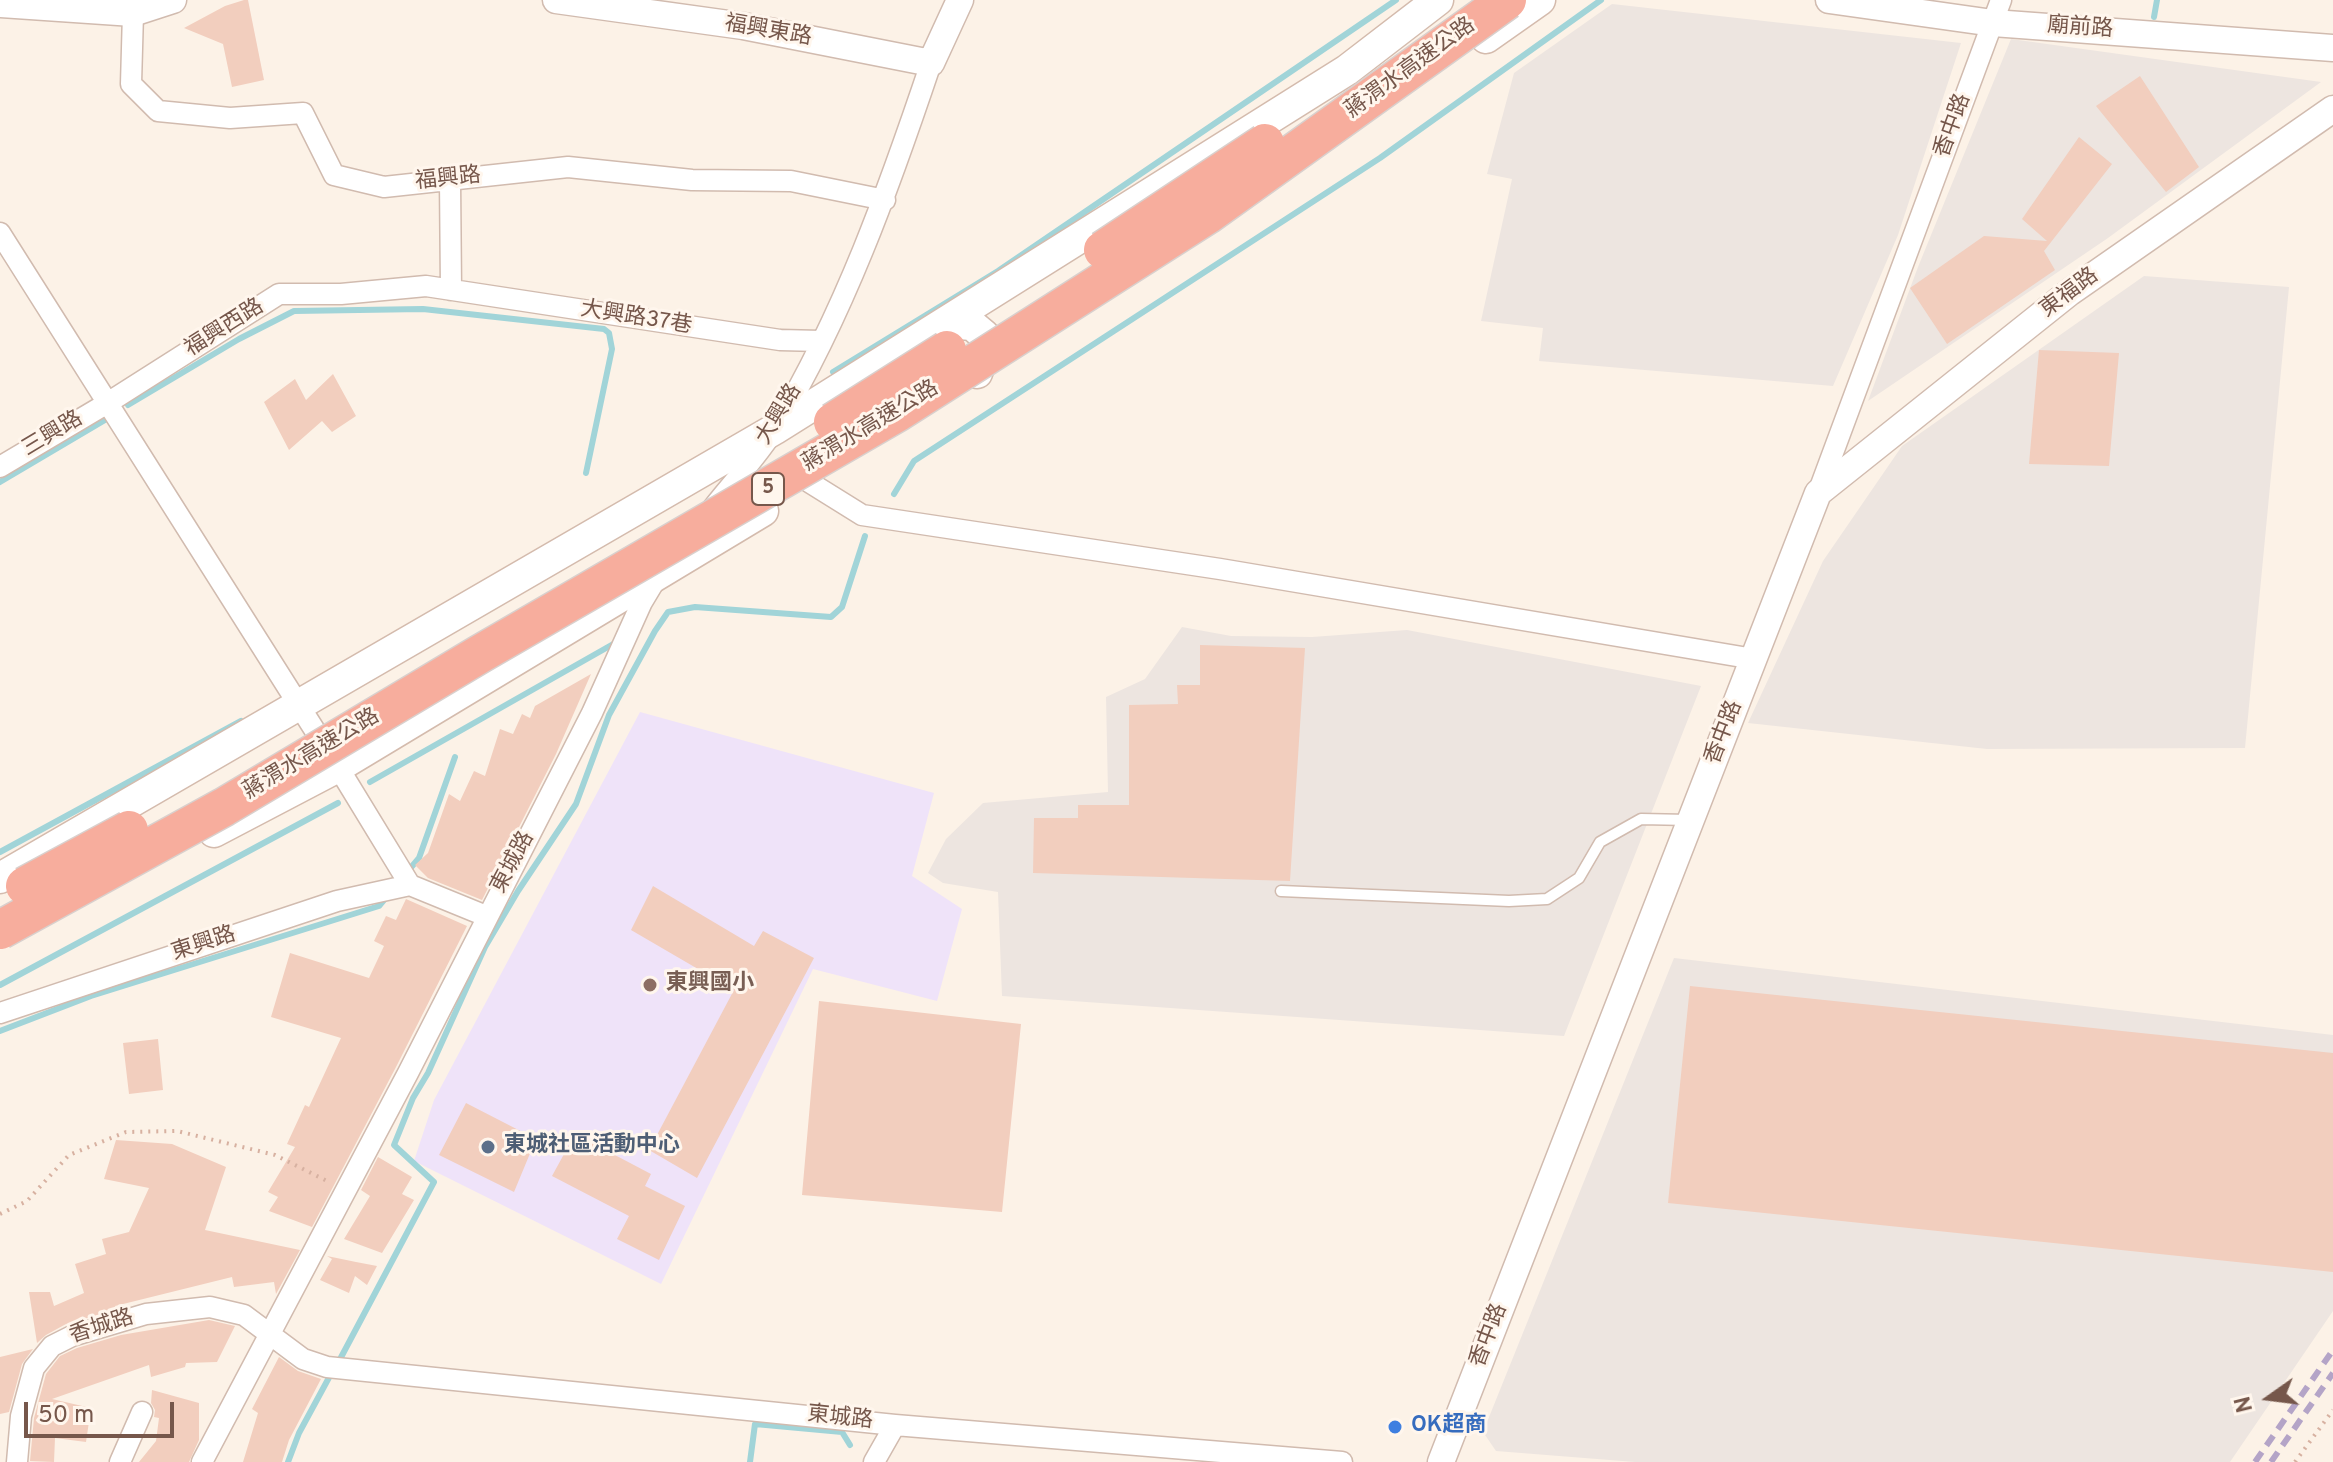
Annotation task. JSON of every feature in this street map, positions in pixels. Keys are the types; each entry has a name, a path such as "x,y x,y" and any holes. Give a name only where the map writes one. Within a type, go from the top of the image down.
{"highway":[{"name":"蔣渭水高速公路","path":"0,900 246,766 804,440 1081,265 1366,76 1466,0"},
{"name":"蔣渭水高速公路","path":"0,930 224,807 898,412 1207,215 1507,0"}],"main road":[{"path":"0,878 775,429 1347,70 1438,0"},
{"path":"0,945 338,767 658,576 975,379 1396,102 1540,0"},
{"path":"945,323 972,325 984,335 985,351 975,379"},
{"path":"466,608 456,630 459,652 476,664 499,671"}],"street":[{"path":"0,4 133,13 173,0"},
{"name":"福興東路","path":"556,0 743,26 931,63"},
{"name":"大興路","path":"547,801 592,713 642,602 658,576 775,429 821,341 885,200 931,63 960,0"},
{"name":"廟前路","path":"1829,0 1997,11 2333,48"},
{"name":"香中路","path":"1441,1462 1818,493 1997,11"},
{"name":"福興路","path":"133,13 131,84 158,111 230,118 303,113 334,175 384,187 568,167 692,180 791,181 885,200"},
{"name":"東福路","path":"1818,493 2070,292 2333,109"},
{"path":"450,180 451,290"},
{"path":"0,233 410,885 486,916"},
{"name":"福興西路","path":"106,404 279,294 341,294 426,286 451,290"},
{"name":"大興路37巷","path":"451,290 780,340 821,341"},
{"name":"三興路","path":"0,467 106,404"},
{"path":"809,482 862,515 1220,569 1754,659"},
{"name":"東城路","path":"547,801 270,1335 303,1359 333,1368 895,1425 1342,1462"},
{"name":"東興路","path":"0,1013 337,901 410,885"},
{"name":"香城路","path":"17,1462 21,1416 34,1368 52,1346 72,1336 146,1314 210,1307 244,1315 270,1335"},
{"path":"202,1462 270,1335"},
{"path":"120,1462 142,1412"},
{"path":"874,1462 895,1425"}],"lane":[{"path":"1281,891 1509,901 1547,899 1579,878 1600,842 1641,819 1691,820"}],"path":[{"path":"0,1214 27,1201 69,1155 126,1132 177,1131 275,1155 346,1190"},
{"path":"2295,1462 2333,1410"}],"shaded area":[{"path":"1612,4 1961,43 1898,235 1833,386 1539,361 1543,328 1481,321 1512,179 1487,174 1514,73"},
{"path":"2011,39 2321,82 2108,238 1868,401 1918,267"},
{"path":"2144,276 2289,287 2245,748 1987,749 1748,723 1823,561 1902,446"},
{"path":"1182,627 1231,636 1312,637 1407,630 1701,686 1564,1036 1002,996 998,892 943,883 928,873 946,839 983,803 1108,792 1106,697 1145,679"},
{"name":"東興國小","path":"640,712 934,793 912,876 962,909 937,1001 813,969 661,1284 414,1161 434,1100"},
{"path":"1674,958 2333,1035 2333,1311 2230,1462 1635,1462 1496,1451 1483,1432"}],"building":[{"path":"248,0 264,80 232,87 223,44 184,28 225,6"},
{"path":"2140,76 2199,167 2166,192 2096,106"},
{"path":"2079,137 2112,164 2044,251 2055,270 1947,344 1910,288 1984,236 2047,241 2022,219"},
{"path":"2039,350 2119,353 2109,466 2029,464"},
{"path":"333,374 356,416 332,432 322,421 289,450 264,402 295,379 306,400"},
{"path":"1200,645 1305,648 1290,881 1033,873 1034,818 1078,818 1078,805 1129,805 1129,705 1178,704 1177,685 1200,685"},
{"path":"591,674 556,754 482,900 428,878 415,865 428,853 449,794 460,801 474,771 485,776 500,729 513,734 522,714 530,718 535,706"},
{"path":"653,886 754,946 763,931 814,958 697,1178 649,1150 734,990 631,930"},
{"path":"406,899 467,926 312,1227 269,1211 278,1197 268,1192 295,1147 287,1144 305,1105 309,1107 341,1038 271,1017 290,953 369,978 384,946 374,941 386,916 396,920"},
{"path":"1690,986 2333,1053 2333,1272 1668,1203"},
{"path":"819,1001 1021,1024 1002,1212 802,1195"},
{"path":"158,1039 163,1090 129,1094 123,1043"},
{"name":"東城社區活動中心","path":"466,1103 536,1139 514,1192 439,1155"},
{"path":"575,1134 651,1174 645,1186 685,1206 659,1260 617,1239 629,1216 552,1176"},
{"path":"116,1140 172,1144 226,1167 205,1230 300,1250 276,1294 274,1282 234,1287 232,1277 115,1306 116,1310 66,1324 37,1343 29,1292 50,1292 54,1306 84,1293 75,1264 106,1254 102,1239 129,1232 149,1188 104,1179"},
{"path":"378,1157 412,1177 402,1194 414,1200 382,1253 344,1239 370,1196 361,1190"},
{"path":"327,1256 377,1266 367,1285 355,1276 349,1293 320,1280 332,1259"},
{"path":"209,1320 235,1326 217,1362 186,1363 185,1367 151,1377 149,1365 52,1399 91,1408 86,1442 55,1438 54,1462 30,1461 34,1418 46,1374 60,1356 121,1335"},
{"path":"33,1349 22,1364 9,1412 0,1414 0,1357"},
{"path":"279,1357 298,1371 321,1379 289,1440 282,1462 243,1462 258,1413 252,1409"},
{"path":"152,1390 199,1403 199,1440 189,1462 139,1462 156,1441 159,1418 154,1417"}],"waterway":[{"path":"833,372 998,271 1396,0"},
{"path":"894,494 914,461 1380,158 1601,0"},
{"path":"2154,17 2157,0"},
{"path":"128,405 239,339 294,311 423,309 604,329 609,333 612,349 586,473"},
{"path":"0,482 105,420"},
{"path":"338,1363 434,1182 394,1145 413,1098 428,1073 485,947 576,804 609,715 655,631 668,612 695,607 831,617 842,607 865,536"},
{"path":"370,782 615,643"},
{"path":"0,852 241,721"},
{"path":"408,871 419,858 455,757"},
{"path":"0,985 338,803"},
{"path":"0,1031 91,996 379,906 388,895"},
{"path":"288,1462 299,1433 332,1372"},
{"path":"750,1462 755,1424 842,1432 850,1445"}],"railway":[{"path":"2255,1462 2333,1350"},
{"path":"2271,1462 2333,1373"}],"place":[{"name":"東興國小","path":"650,985"},
{"name":"東城社區活動中心","path":"488,1147"},
{"name":"OK超商","path":"1395,1427"}]}
